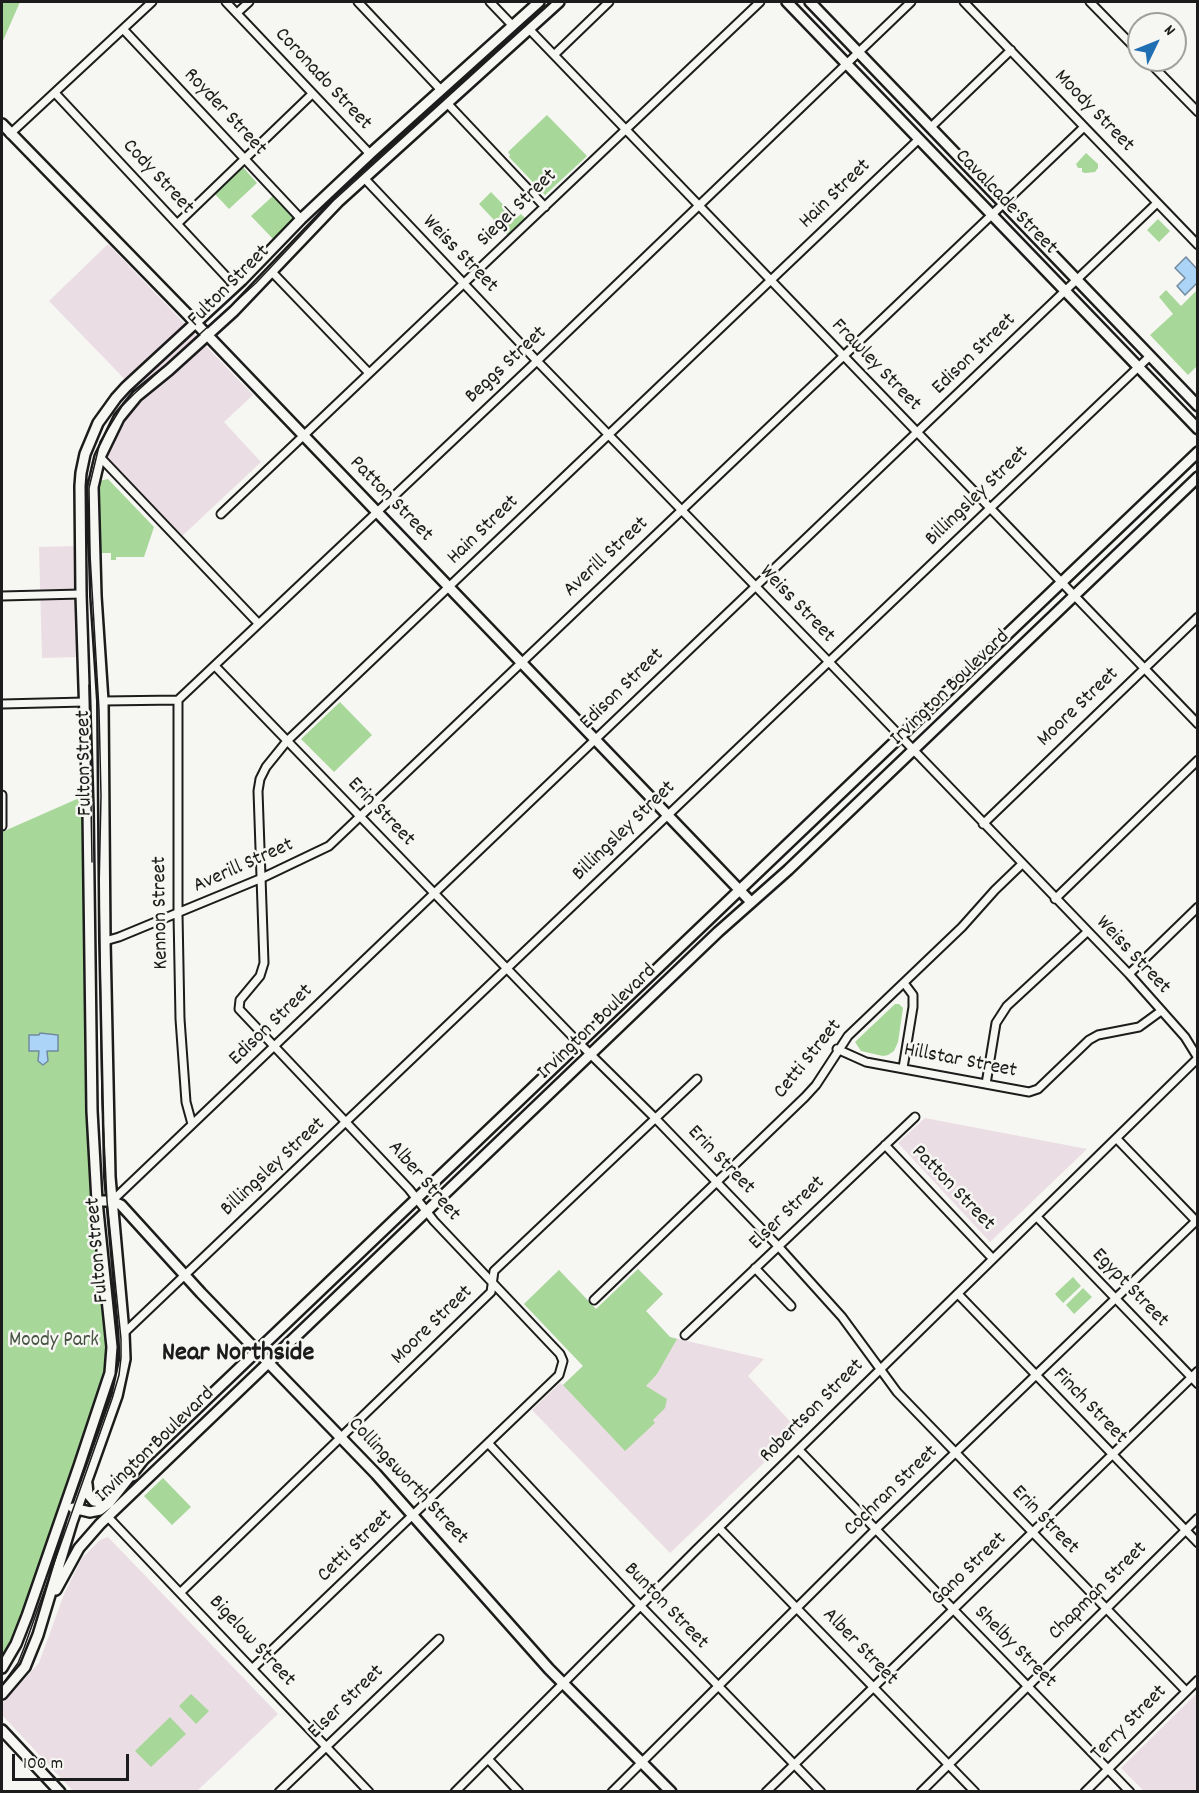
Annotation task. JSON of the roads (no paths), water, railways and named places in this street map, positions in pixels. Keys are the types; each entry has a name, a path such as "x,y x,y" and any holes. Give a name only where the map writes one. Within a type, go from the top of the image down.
{"main road":[{"name":"Fulton Street","path":"2,1668 16,1644 65,1506 110,1373 112,1347 97,1201 92,1111 81,594 81,473 91,438 98,423 116,398 370,154 539,2"},
{"name":"Fulton Street","path":"2,1694 25,1667 45,1612 76,1509 123,1377 124,1333 112,1201 105,941 104,701 96,596 93,487 99,458 115,424 126,408 272,272 332,208 559,2"},
{"name":"Cavalcade Street","path":"787,2 1197,429"},
{"name":"Cavalcade Street","path":"810,2 1197,406"},
{"name":"Patton Street","path":"2,124 751,902"},
{"name":"Irvington Boulevard","path":"65,1506 87,1512 100,1510 114,1497 143,1460 1197,452"},
{"name":"Irvington Boulevard","path":"45,1612 78,1548 108,1517 1197,477"},
{"path":"1143,504 1156,518"},
{"path":"979,660 992,675"},
{"path":"826,807 838,821"},
{"path":"683,942 695,954"},
{"path":"497,1120 509,1132"},
{"path":"97,1201 112,1201"},
{"name":"Collingsworth Street","path":"112,1201 121,1205 342,1438 562,1682 671,1791"},
{"path":"322,1288 334,1300"},
{"path":"176,1429 187,1442"},
{"path":"87,1479 88,1494 92,1499 101,1502 114,1497"},
{"path":"2,1730 60,1791"}],"street":[{"path":"10,134 152,2"},
{"name":"Coronado Street","path":"226,2 370,154"},
{"path":"237,13 249,2"},
{"path":"358,2 441,90"},
{"path":"490,2 513,26"},
{"path":"554,55 609,2"},
{"name":"Siegel Street","path":"221,514 760,2"},
{"name":"Beggs Street","path":"178,700 537,361 911,2"},
{"name":"Moody Street","path":"964,2 1197,245"},
{"path":"1090,2 1127,40"},
{"name":"Royder Street","path":"123,29 301,219"},
{"name":"Frawley Street","path":"530,30 1197,724"},
{"path":"931,127 1011,50"},
{"path":"1159,72 1197,112"},
{"name":"Cody Street","path":"55,93 235,286"},
{"path":"177,224 312,94"},
{"path":"447,103 545,207"},
{"name":"Averill Street","path":"105,941 177,914 320,852 844,358 1084,127"},
{"name":"Hain Street","path":"245,1018 238,1005 260,976 264,963 258,791 260,779 266,767 287,741 918,139"},
{"name":"Weiss Street","path":"365,179 537,361 1088,932 1185,1037 1197,1058"},
{"name":"Edison Street","path":"112,1201 1157,203"},
{"path":"272,272 369,373"},
{"name":"Billingsley Street","path":"124,1333 1150,356"},
{"path":"99,458 258,623"},
{"path":"2,596 81,594"},
{"name":"Moore Street","path":"983,824 1197,617"},
{"name":"Erin Street","path":"215,666 778,1246 842,1317 897,1392 1186,1692"},
{"path":"104,701 178,700"},
{"name":"Kennon Street","path":"178,700 177,914 183,1072 186,1102 192,1124"},
{"path":"2,704 84,702"},
{"path":"1055,899 1197,760"},
{"path":"2,795 2,826"},
{"name":"Cetti Street","path":"594,1300 811,1091 848,1036 962,927 1022,864"},
{"path":"1128,975 1197,907"},
{"path":"986,1083 996,1023 1007,1006 1088,932"},
{"path":"903,1068 913,1007 913,995 904,983"},
{"name":"Hillstar Street","path":"837,1050 866,1062 1029,1092 1038,1089 1089,1040 1098,1035 1139,1027 1161,1011"},
{"name":"Alber Street","path":"245,1018 346,1123 560,1354 562,1367 559,1375"},
{"name":"Robertson Street","path":"455,1791 562,1682 1197,1058"},
{"name":"Moore Street","path":"181,1592 491,1292 494,1271 697,1079"},
{"name":"Elser Street","path":"685,1335 915,1117"},
{"path":"1117,1139 1197,1221"},
{"name":"Patton Street","path":"885,1145 993,1259"},
{"name":"Egypt Street","path":"1037,1217 1197,1384"},
{"name":"Cochran Street","path":"612,1791 875,1530 1197,1221"},
{"path":"755,1268 791,1306"},
{"name":"Finch Street","path":"957,1294 1197,1543"},
{"name":"Gano Street","path":"766,1791 1197,1371"},
{"name":"Cetti Street","path":"253,1668 559,1375"},
{"name":"Bunton Street","path":"488,1443 640,1605 821,1791"},
{"name":"Shelby Street","path":"799,1450 1130,1791"},
{"name":"Bigelow Street","path":"108,1517 369,1791"},
{"name":"Chapman Street","path":"921,1791 1197,1518"},
{"name":"Alber Street","path":"719,1528 975,1791"},
{"name":"Elser Street","path":"279,1791 439,1639"},
{"name":"Terry Street","path":"1085,1791 1197,1680"},
{"path":"488,1759 519,1791"}],"water":[{"path":"1186,257 1197,269 1198,282 1185,295 1177,286 1185,278 1175,268"},
{"path":"40,1033 58,1035 58,1051 47,1051 48,1061 43,1065 38,1061 39,1051 29,1051 29,1035"}],"tram line":[{"path":"2,1685 18,1663 24,1648 112,1399 121,1358 107,1201 102,1099 99,891 101,796 89,488 100,442 122,406 134,394 256,283 333,201 552,2"},
{"path":"89,685 92,862"}],"district":[{"name":"Near Northside","path":"238,1355"}],"park label":[{"name":"Moody Park","path":"54,1342"}]}
